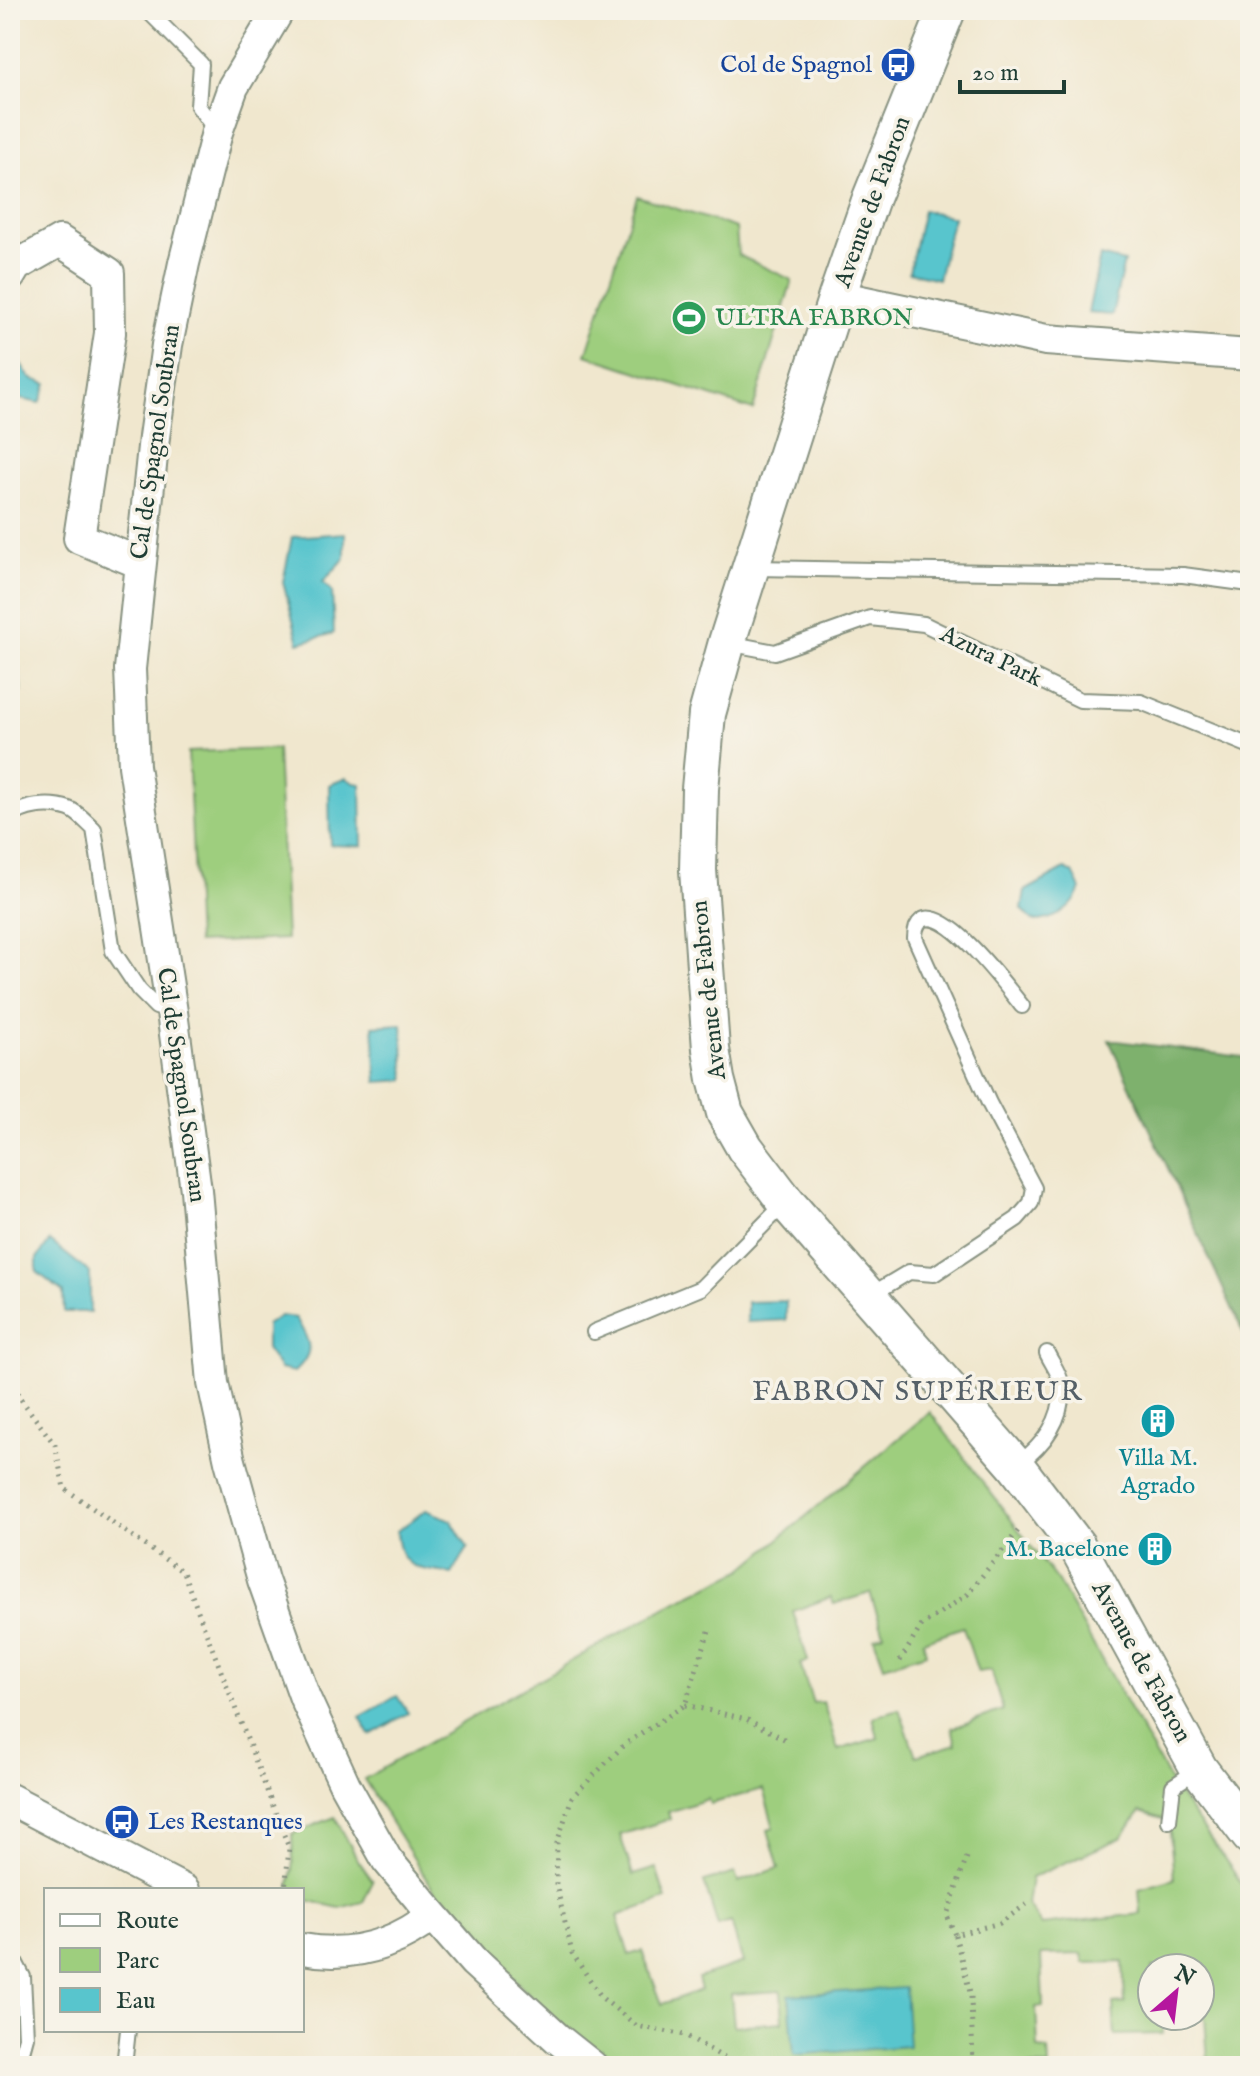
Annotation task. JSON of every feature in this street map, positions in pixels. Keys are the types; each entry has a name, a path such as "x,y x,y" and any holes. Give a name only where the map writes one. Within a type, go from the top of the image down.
{"street":[{"name":"Cal de Spagnol Soubran","path":"279,10 233,87 217,132 184,263 167,345 130,669 134,766 196,1190 213,1383 230,1461 263,1580 305,1698 345,1785 387,1860 474,1962 592,2066"},
{"name":"Avenue de Fabron","path":"947,10 871,198 837,296 707,714 700,789 698,870 711,1049 725,1113 745,1148 786,1202 1016,1466 1077,1546 1199,1769 1250,1836"},
{"path":"10,276 16,266 60,241 109,273 110,333 79,538 140,563"},
{"path":"837,296 1046,340 1250,355"},
{"path":"10,1799 143,1876 178,1888"},
{"path":"304,1949 363,1950 407,1935 433,1915"}],"lane":[{"path":"147,10 201,64 198,106 217,132"},
{"path":"751,568 1183,575 1250,584"},
{"name":"Azura Park","path":"727,642 775,652 870,618 924,624 1080,700 1141,702 1250,746"},
{"path":"10,820 13,815 39,805 71,809 94,829 113,951 139,990 156,1007 172,1012"},
{"path":"869,1296 909,1272 934,1274 1017,1219 1031,1203 1034,1188 989,1103 915,938 915,929 920,922 928,918 937,919 957,931 1022,1006"},
{"path":"594,1332 701,1288 786,1202"},
{"path":"1016,1466 1038,1449 1058,1420 1061,1382 1047,1353"},
{"path":"1169,1821 1173,1786 1199,1769"},
{"path":"10,1952 23,1977 26,2037 18,2066"},
{"path":"124,2066 128,2032"}],"path":[{"path":"10,1378 20,1398 55,1445 64,1488 183,1572 289,1848 285,1888"},
{"path":"900,1661 922,1625 967,1595 1018,1530 1046,1506"},
{"path":"709,1631 685,1705 625,1744 572,1797 557,1843 556,1884 572,1953 602,1998 637,2026 685,2035 738,2066"},
{"path":"685,1705 746,1719 788,1741"},
{"path":"967,1857 947,1915 971,1996 973,2066"},
{"path":"955,1935 1000,1923 1027,1904"}],"green space":[{"name":"ULTRA FABRON","path":"637,196 736,228 738,255 792,280 753,410 586,355"},
{"path":"277,749 286,939 197,943 188,752"},
{"path":"1109,1040 1250,1058 1250,1347"},
{"path":"930,1412 1058,1582 1173,1786 1250,1895 1250,2066 1208,2063 1206,2032 1216,2032 1216,1952 1136,1952 1136,2032 1163,2034 1115,2035 1113,2004 1125,2003 1123,1962 1084,1963 1082,1954 1041,1955 1043,2006 1036,2007 1038,2049 1048,2050 1049,2066 614,2066 545,2012 436,1894 364,1779 677,1601 742,1570","holes":["870,1593 884,1634 874,1638 884,1666 926,1653 923,1641 963,1627 978,1672 991,1670 1003,1710 952,1728 956,1744 916,1756 899,1709 873,1717 878,1738 838,1750 823,1702 813,1703 800,1664 808,1661 793,1611 831,1597 834,1604","763,1789 774,1828 768,1830 779,1868 738,1882 735,1873 704,1882 718,1926 731,1922 743,1963 698,1978 701,1990 662,2004 642,1951 629,1955 617,1916 666,1899 656,1868 633,1875 620,1835 670,1819 668,1812 708,1799 710,1804","1140,1812 1169,1821 1174,1879 1139,1889 1141,1914 1041,1925 1027,1904 1031,1878 1121,1838","781,1991 783,2022 734,2026 731,1994"]},
{"path":"335,1817 373,1881 363,1902 339,1908 304,1899 304,1888 289,1888 293,1862 292,1834"}],"water":[{"path":"923,210 953,217 938,279 909,272"},
{"path":"1100,256 1124,262 1112,315 1088,313"},
{"path":"21,364 30,378 47,384 40,403 10,397 10,367"},
{"path":"345,533 345,558 323,582 332,591 334,633 299,643 283,582 292,537"},
{"path":"14,628 21,691 10,691 10,629"},
{"path":"346,778 361,784 362,846 330,845 329,785"},
{"path":"1065,869 1073,873 1081,889 1078,896 1056,916 1033,921 1022,909 1025,891"},
{"path":"402,1024 405,1080 377,1082 373,1026"},
{"path":"50,1241 90,1273 90,1312 64,1312 63,1292 37,1272 37,1258"},
{"path":"786,1301 786,1320 747,1322 747,1302"},
{"path":"280,1316 296,1318 307,1340 306,1358 294,1372 280,1369 266,1349 266,1325"},
{"path":"426,1510 451,1520 468,1548 452,1574 412,1565 402,1554 397,1531"},
{"path":"397,1696 408,1713 370,1735 360,1717"},
{"path":"905,1988 909,2046 794,2055 789,1995"}],"place":[{"name":"Col de Spagnol","path":"898,65"},
{"name":"ULTRA FABRON","path":"689,318"},
{"name":"Villa M. Agrado","path":"1158,1421"},
{"name":"M. Bacelone","path":"1155,1549"},
{"name":"Les Restanques","path":"122,1822"}],"district":[{"name":"FABRON SUPÉRIEUR","path":"918,1392"}]}
